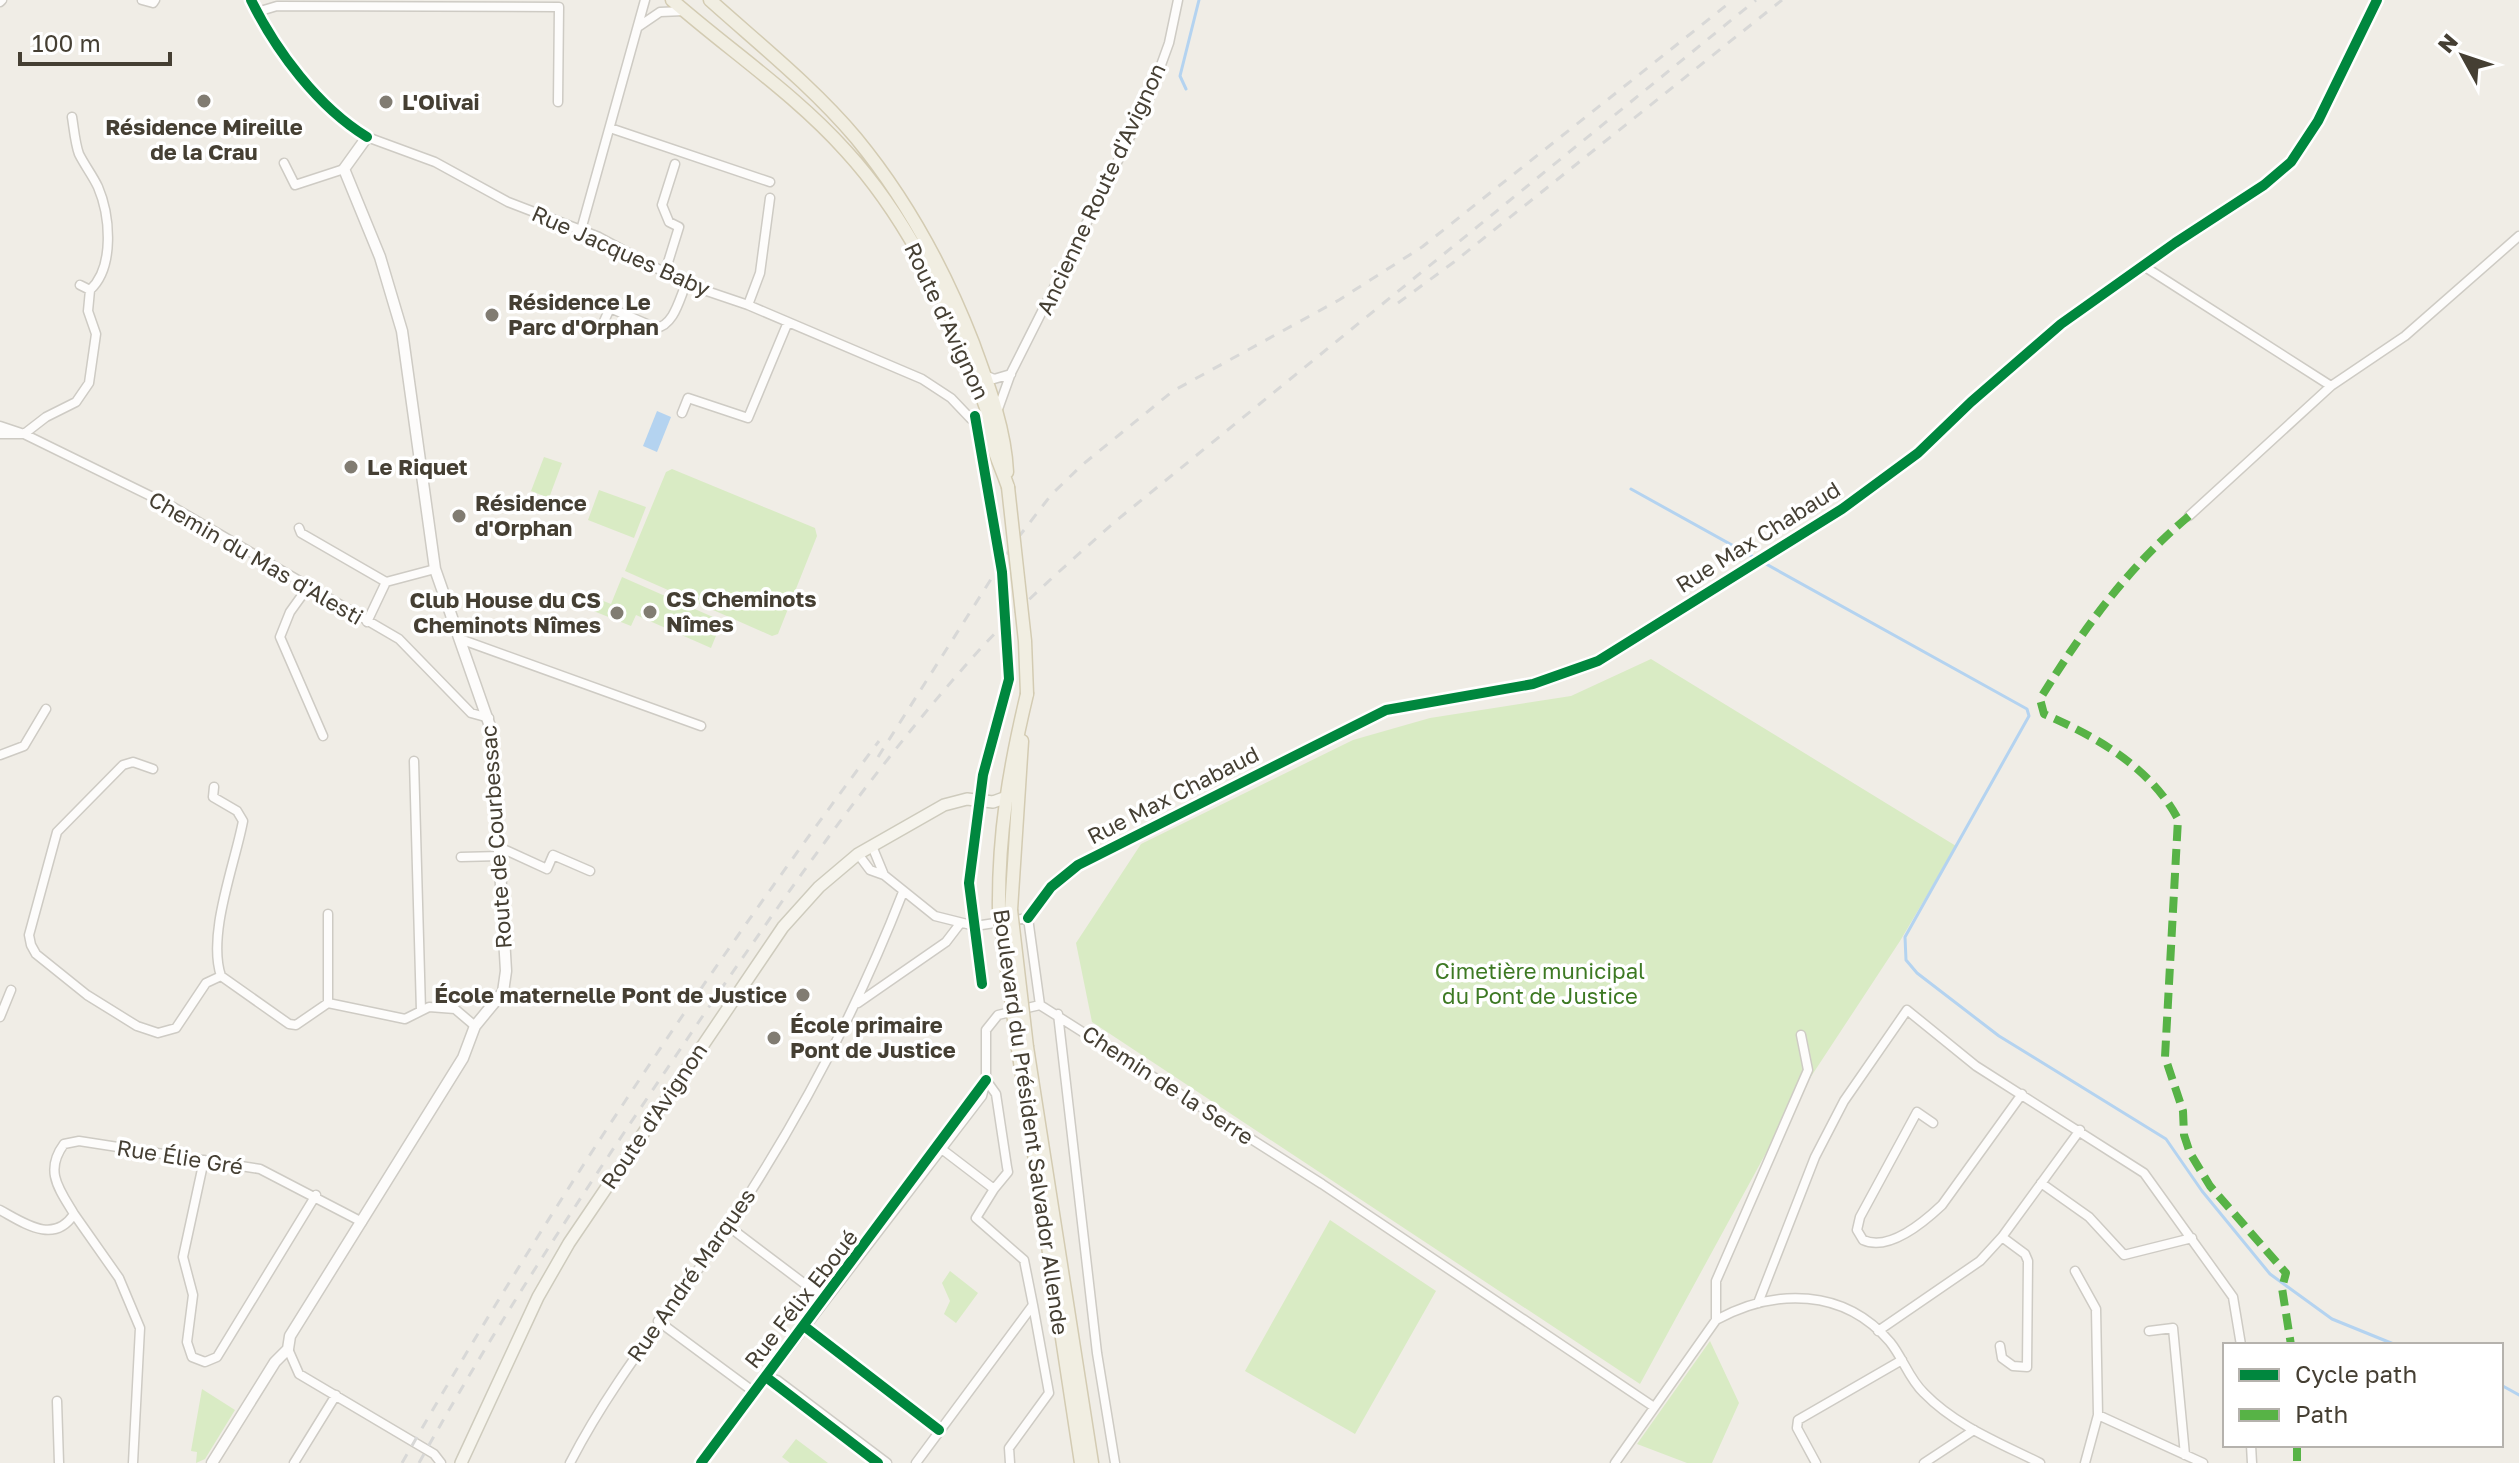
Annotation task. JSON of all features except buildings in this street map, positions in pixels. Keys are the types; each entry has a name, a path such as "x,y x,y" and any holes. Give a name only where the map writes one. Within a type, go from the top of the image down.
{"main road":[{"name":"Route d'Avignon","path":"672,0 805,110 846,151 881,193 917,249 949,319 987,408 996,453 1008,487"},
{"name":"Route d'Avignon","path":"710,0 818,98 887,178 924,233 960,309 985,375 1006,456 1008,487"},
{"path":"1008,487 1025,641 1027,694"},
{"name":"Boulevard du Président Salvador Allende","path":"1005,911 1027,694"},
{"name":"Boulevard du Président Salvador Allende","path":"1027,694 1004,798 1005,911 1081,1463"},
{"path":"1004,798 1019,789"},
{"name":"Route d'Avignon","path":"461,1463 538,1297 569,1243 783,927 840,866 858,854 951,803 1004,798"},
{"name":"Boulevard du Président Salvador Allende","path":"1022,1048 1093,1459"}],"street":[{"path":"142,0 153,3 155,0"},
{"path":"251,0 292,66 350,127 367,137 344,169 295,185 284,163"},
{"path":"581,230 645,0"},
{"name":"Ancienne Route d'Avignon","path":"996,415 1011,373 1148,101 1169,43 1178,0"},
{"name":"Rue Max Chabaud","path":"1028,918 1051,887 1078,865 1386,710 1533,684 1567,674 1631,644 1671,615 1754,566 1888,477 2061,324 2142,265 2264,185 2291,162 2318,121 2377,0"},
{"path":"257,12 277,6 559,7 558,102"},
{"path":"638,27 660,12 684,11"},
{"path":"0,426 24,434 46,417 76,402 89,383 96,334 88,311 90,290 98,283 104,262 108,220 98,187 78,152 72,117"},
{"path":"610,128 770,182"},
{"name":"Rue Jacques Baby","path":"367,137 418,154 508,202 581,230 686,284 748,305 922,379 951,398 971,419"},
{"path":"665,272 679,227 669,222 662,205 675,164"},
{"name":"Route de Courbessac","path":"212,1463 275,1362 288,1349 290,1336 463,1058 475,1026 503,992 506,971 489,718 435,569 402,331 380,257 344,169"},
{"path":"748,305 760,273 770,198"},
{"path":"2189,516 2331,386 2405,336 2519,236"},
{"path":"2142,265 2331,386"},
{"path":"601,328 610,308 656,328 662,327 669,323 686,284"},
{"path":"80,285 90,290"},
{"path":"682,413 688,398 748,418 788,322"},
{"path":"985,375 994,379 1011,373"},
{"name":"Chemin du Mas d'Alesti","path":"0,434 24,434 173,507 399,639 471,713 489,718"},
{"path":"299,528 301,533 386,582 435,569"},
{"path":"367,622 386,582"},
{"path":"308,587 290,612 280,637 323,736"},
{"path":"460,639 701,726"},
{"path":"0,755 24,746 46,709"},
{"path":"414,761 421,1011"},
{"path":"153,769 133,762 123,765 57,832 29,935 31,945 36,954 87,995 137,1026 158,1033 176,1028 206,983 221,976"},
{"path":"214,787 213,797 237,811 243,821 217,954 221,976 289,1024 296,1025 328,1003 405,1019 429,1007 455,1009 475,1026"},
{"path":"872,846 884,875"},
{"path":"461,857 499,851 547,869 553,855 590,871"},
{"path":"858,854 870,870 884,875 935,916 959,925 975,926 1028,918 1040,1005"},
{"path":"858,1003 903,892"},
{"path":"328,914 328,1003"},
{"path":"858,1003 946,942 959,925"},
{"path":"870,975 883,983"},
{"path":"0,1017 11,990"},
{"name":"Rue André Marques","path":"573,1461 658,1321 728,1226 858,1003"},
{"path":"1010,1463 1009,1448 1049,1393 1024,1260 976,1218 1008,1172 996,1094 986,1080 986,1030 998,1015 1040,1005 1058,1014"},
{"path":"1758,1303 1815,1157 1844,1101 1907,1010 1976,1066 2144,1173 2233,1297 2241,1343"},
{"name":"Chemin de la Serre","path":"1058,1014 1322,1184 1654,1407"},
{"name":"Chemin de la Serre","path":"1058,1014 1082,1234 1115,1463"},
{"path":"1716,1320 1716,1281 1808,1070 1801,1035"},
{"name":"Rue Félix Eboué","path":"701,1463 939,1147 982,1096 986,1080"},
{"path":"1933,1123 1917,1112 1900,1137 1860,1217 1857,1230 1863,1240 1884,1244 1927,1219 1942,1205 2022,1094"},
{"path":"1878,1331 1956,1280 2002,1237 2080,1130"},
{"name":"Rue Élie Gré","path":"74,1214 54,1181 56,1154 64,1144 79,1141 260,1169 316,1195 362,1222"},
{"path":"939,1147 994,1189"},
{"path":"204,1160 183,1257 193,1295 187,1342 192,1357 205,1362 217,1357 316,1195"},
{"path":"2041,1183 2089,1217 2124,1255 2192,1238"},
{"path":"0,1210 40,1231 59,1228 74,1214 119,1278 140,1328 133,1463"},
{"path":"728,1226 826,1300"},
{"path":"2000,1346 2002,1358 2013,1366 2027,1367 2028,1261 2025,1254 2002,1237"},
{"path":"2075,1271 2096,1309 2098,1415 2085,1463"},
{"path":"1615,1463 1716,1320 1758,1303 1789,1298 1828,1299 1854,1312 1878,1331 1902,1360 1921,1391 1944,1412 2040,1463"},
{"path":"916,1463 1033,1305"},
{"path":"658,1321 754,1392"},
{"path":"805,1326 939,1430"},
{"path":"2149,1331 2173,1328 2185,1455"},
{"path":"288,1349 299,1374 441,1463"},
{"path":"1816,1463 1797,1428 1798,1420 1902,1360"},
{"path":"766,1377 777,1380 887,1463"},
{"path":"294,1463 336,1395"},
{"path":"57,1401 59,1463"},
{"path":"2098,1415 2203,1463"},
{"path":"1924,1463 1974,1430"}],"green space":[{"path":"544,457 562,463 549,498 531,491"},
{"path":"672,469 815,528 817,536 778,634 772,636 625,571 666,472"},
{"path":"599,490 646,507 634,538 588,520"},
{"name":"CS Cheminots Nîmes","path":"622,577 722,621 711,648 636,615 631,626 591,610 596,598 611,604"},
{"name":"Cimetière municipal du Pont de Justice","path":"1651,659 1956,846 1900,941 1791,1107 1640,1384 1092,1022 1076,943 1141,844 1353,740 1430,718 1571,696"},
{"path":"1330,1220 1436,1291 1355,1434 1245,1371"},
{"path":"950,1271 978,1293 956,1323 944,1314 950,1301 942,1283"},
{"path":"1710,1341 1739,1403 1712,1463 1687,1463 1637,1444"},
{"path":"202,1389 235,1410 205,1459 196,1463 197,1452 191,1451"},
{"path":"796,1439 828,1463 790,1463 782,1457"}],"water":[{"path":"657,411 671,417 657,452 643,446"}],"waterway":[{"path":"1186,89 1180,76 1199,0"},
{"path":"1631,489 2027,709 2029,716 1905,937 1906,960 1917,973 1999,1036 2166,1139 2202,1191 2270,1274 2332,1319 2391,1343"},
{"path":"2503,1386 2519,1395"}],"railway":[{"path":"878,757 1014,543 1051,495 1082,465 1173,391 1339,300 1422,247 1733,0"},
{"path":"419,1463 544,1256 745,954 888,759 983,646 1039,590 1117,520 1756,0"},
{"path":"1398,303 1454,262 1782,0"},
{"path":"402,1463 513,1277 629,1095 752,916 879,741"}],"marked path":[{"path":"2189,516 2145,557 2107,602 2040,699 2044,714 2102,744 2137,769 2153,784 2178,819 2165,1057 2183,1111 2184,1135 2190,1153 2210,1186 2286,1273 2282,1288 2291,1343"},
{"path":"2297,1447 2297,1463"}],"cycle path":[{"path":"251,0 273,39 315,94 367,137"},
{"path":"1028,918 1051,887 1078,865 1386,710 1533,684 1598,661 1842,509 1918,453 2061,324 2175,243 2264,185 2291,162 2318,121 2377,0"},
{"path":"975,416 1002,572 1009,679 983,775 969,883 982,984"},
{"path":"701,1463 986,1080"},
{"path":"804,1326 939,1430"},
{"path":"766,1377 878,1463"}],"place":[{"name":"Résidence Mireille de la Crau","path":"204,101"},
{"name":"L'Olivai","path":"386,102"},
{"name":"Résidence Le Parc d'Orphan","path":"492,315"},
{"name":"Le Riquet","path":"351,467"},
{"name":"Résidence d'Orphan","path":"459,516"},
{"name":"CS Cheminots Nîmes","path":"650,612"},
{"name":"Club House du CS Cheminots Nîmes","path":"617,613"},
{"name":"École maternelle Pont de Justice","path":"803,995"},
{"name":"École primaire Pont de Justice","path":"774,1038"}]}
